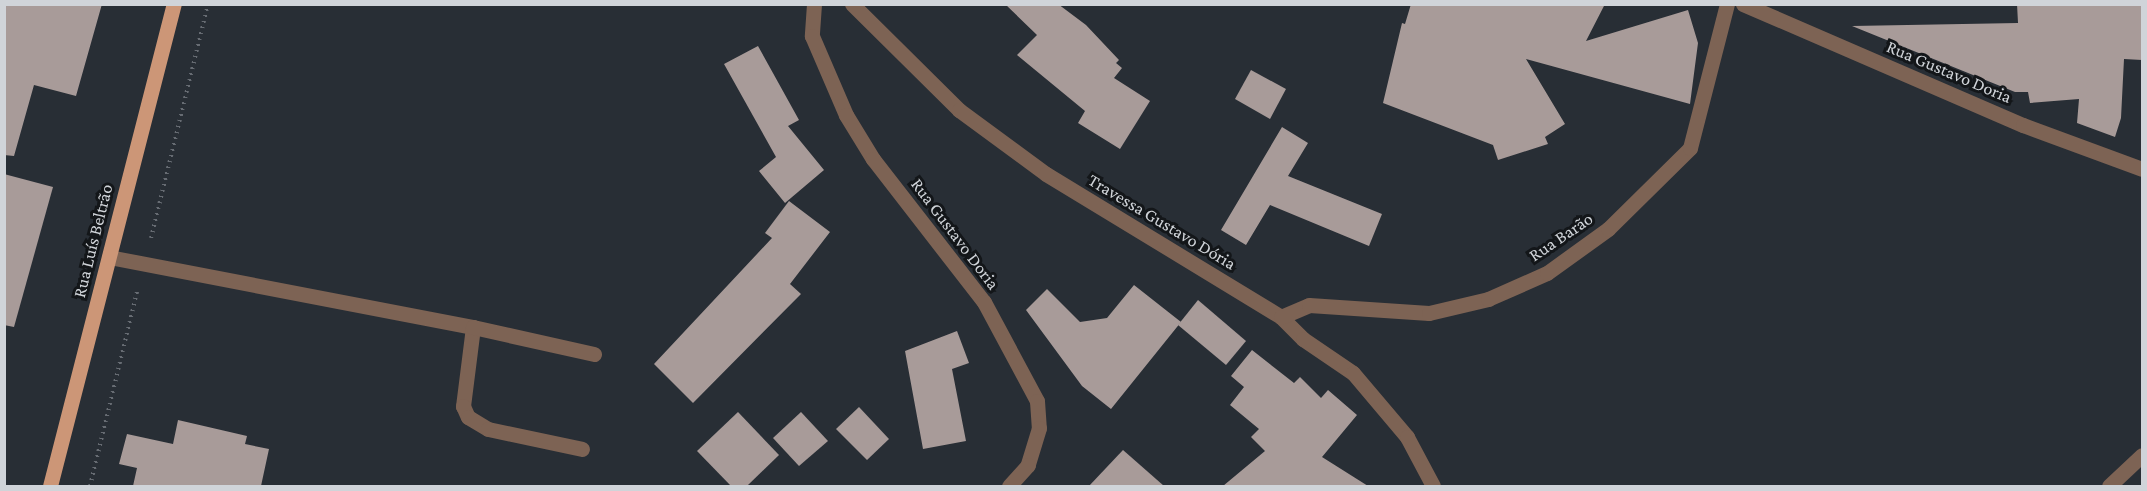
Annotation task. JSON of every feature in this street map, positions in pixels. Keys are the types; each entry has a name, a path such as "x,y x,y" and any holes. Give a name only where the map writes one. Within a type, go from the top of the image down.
{"main road":[{"name":"Rua Luís Beltrão","path":"50,486 174,4"}],"street":[{"name":"Rua Gustavo Doria","path":"814,4 812,36 846,115 873,159 984,302 1037,401 1040,429 1028,465 1009,486"},
{"name":"Travessa Gustavo Dória","path":"852,4 959,110 1046,174 1281,317 1303,339 1353,373 1407,437 1433,486"},
{"name":"Rua Barão","path":"1281,317 1309,305 1429,313 1488,299 1547,273 1608,230 1690,148 1727,4"},
{"name":"Rua Gustavo Doria","path":"1743,4 2023,124 2142,169"},
{"path":"110,257 473,327 594,354"},
{"path":"473,327 463,406 468,417 488,429 582,448"},
{"path":"2109,486 2142,455"}],"building":[{"path":"4,4 102,4 76,96 34,85 14,156 4,155"},
{"path":"1005,4 1058,4 1086,25 1119,60 1116,63 1122,68 1114,78 1150,101 1120,149 1078,123 1085,111 1017,55 1037,35"},
{"path":"1411,4 1605,4 1586,41 1688,10 1698,43 1690,104 1526,59 1565,124 1545,137 1548,144 1498,160 1493,145 1383,103 1402,23 1405,24"},
{"path":"2017,4 2142,4 2142,60 2124,59 2121,118 2115,137 2077,123 2079,99 2030,103 2028,92 2015,92 1852,26 2018,23"},
{"path":"758,46 799,120 788,126 824,170 785,203 759,171 776,157 724,64"},
{"path":"1251,70 1286,89 1270,119 1235,99"},
{"path":"1282,127 1308,143 1288,176 1382,214 1369,246 1270,205 1246,245 1221,230"},
{"path":"4,174 53,187 14,327 4,325"},
{"path":"789,201 830,232 790,284 801,294 693,403 654,364 772,238 765,233"},
{"path":"1134,285 1181,322 1111,409 1082,386 1026,310 1047,289 1080,322 1107,318"},
{"path":"1198,300 1246,341 1226,365 1178,325"},
{"path":"957,331 969,363 952,369 966,441 923,449 905,351"},
{"path":"1252,350 1294,383 1300,377 1321,398 1328,390 1357,415 1322,457 1368,486 1223,486 1265,451 1251,437 1259,429 1230,405 1244,387 1231,376"},
{"path":"859,407 889,439 867,460 836,429"},
{"path":"738,412 779,455 747,486 731,486 697,451"},
{"path":"801,412 828,441 799,466 773,438"},
{"path":"178,420 247,436 245,444 269,449 261,486 133,486 137,468 119,464 127,434 173,444"},
{"path":"1123,450 1164,486 1089,486"}]}
